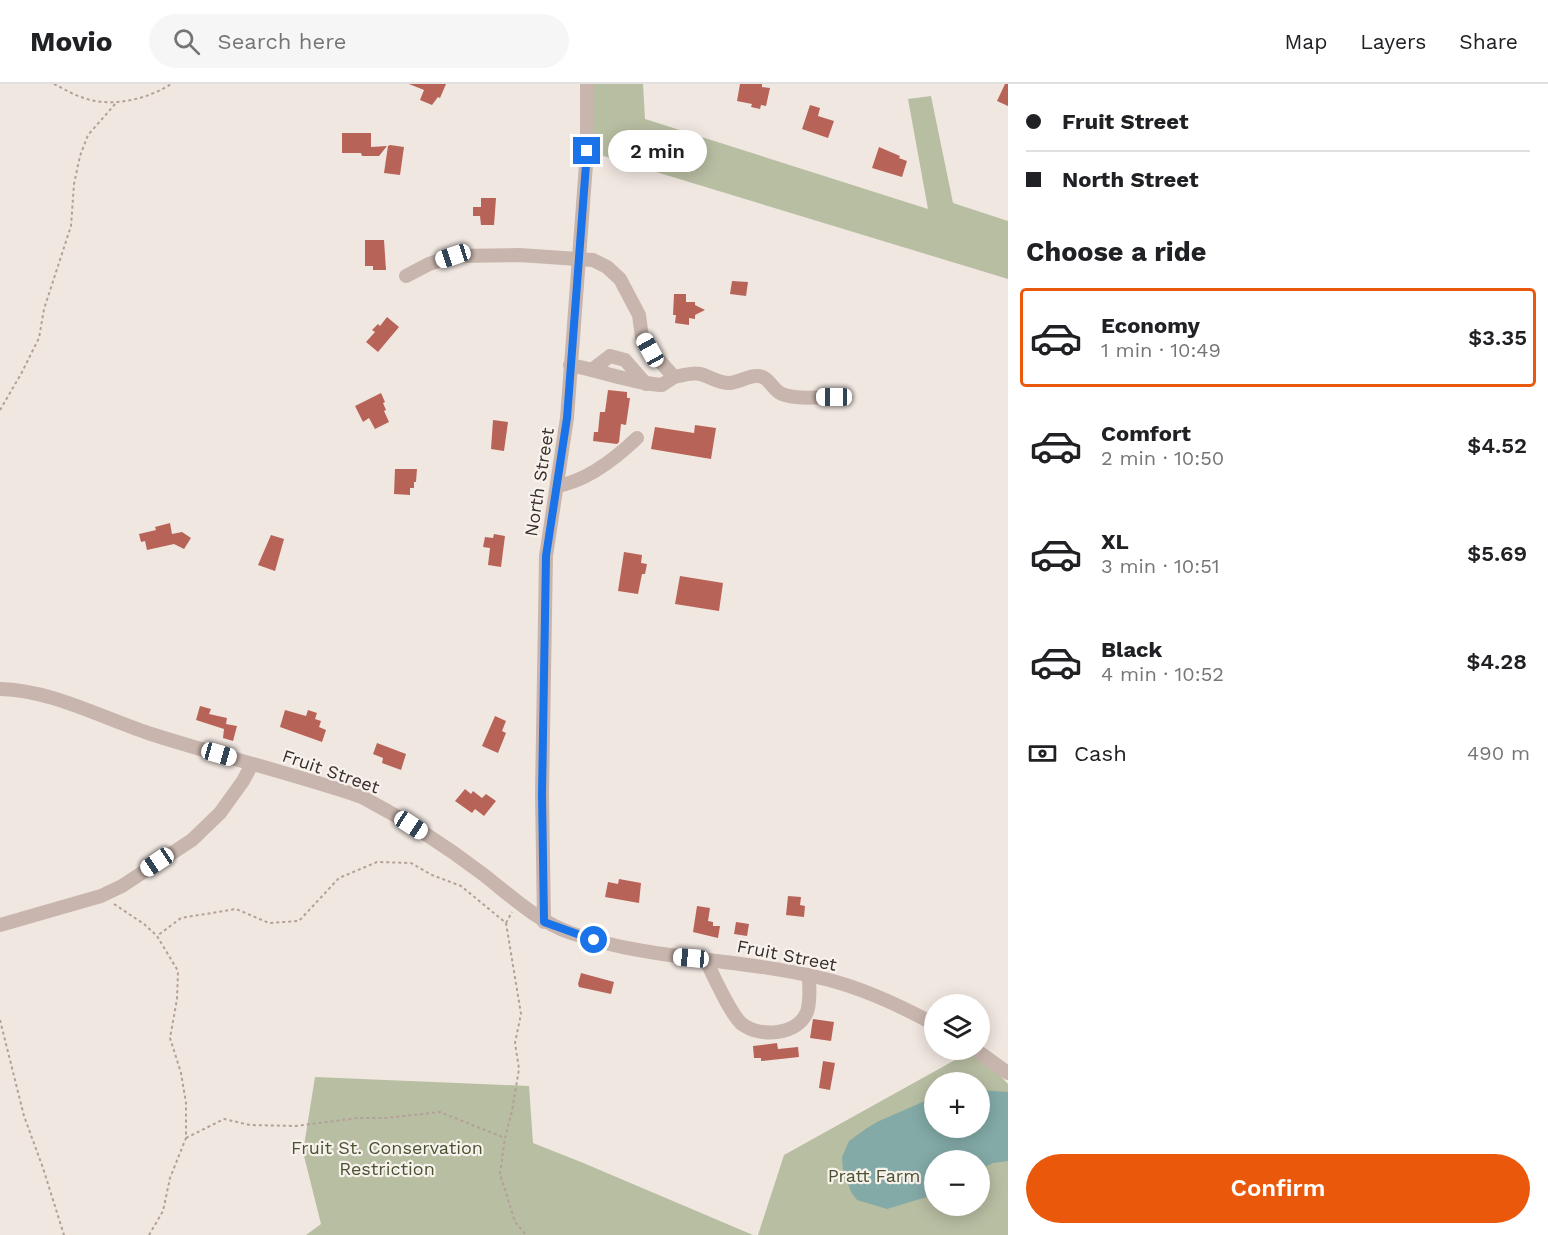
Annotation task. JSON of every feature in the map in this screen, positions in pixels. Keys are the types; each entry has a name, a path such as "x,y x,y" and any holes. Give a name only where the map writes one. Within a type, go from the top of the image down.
{"street":[{"name":"North Street","path":"544,922 542,794 546,572 549,532 567,418 587,151 586,84"},
{"path":"406,276 429,264 453,256 519,255 593,260 607,267 620,279 639,315 642,337 674,377"},
{"path":"570,365 662,386 674,377 691,374 704,375 728,383 756,376 765,378 780,394 798,397 834,397"},
{"path":"557,486 571,484 587,475 624,451 637,438"},
{"name":"Fruit Street","path":"0,689 29,693 64,702 146,732 346,791 380,806 461,858 544,922 594,940 676,957 705,959 809,975 873,994 924,1019"},
{"path":"0,925 101,896 122,886 192,840 220,813 252,764"},
{"path":"705,959 742,1024 761,1031 777,1032 797,1025 806,1014 810,998 809,975"},
{"path":"990,1060 1008,1072"}],"path":[{"path":"54,84 86,99 116,103 156,94 171,84"},
{"path":"0,410 39,338 44,309 71,226 74,183 80,156 88,135 116,103"},
{"path":"157,936 181,918 236,909 269,923 299,921 339,878 377,862 411,863 432,875 461,886 506,923 513,957 521,1014 515,1043 519,1069 500,1174 515,1222 526,1235"},
{"path":"101,896 125,910 157,936 178,971 177,999 170,1038 181,1073 186,1103 186,1138 170,1178 163,1211 149,1235"},
{"path":"0,1020 24,1116 64,1235"},
{"path":"186,1138 224,1119 250,1125 296,1126 358,1118 386,1118 440,1112 505,1138"}],"green space":[{"path":"591,84 643,84 645,119 928,209 908,99 931,96 953,203 1008,221 1008,279 587,151"},
{"name":"Pratt Farm","path":"955,1060 985,1060 1008,1084 1008,1235 758,1235 784,1155 924,1077 924,1138 990,1138 990,1072 933,1072"},
{"name":"Fruit St. Conservation Restriction","path":"315,1077 529,1086 533,1143 753,1235 306,1235 321,1224 303,1152"}],"water":[{"path":"990,1091 1008,1092 1008,1161 990,1164 990,1150 924,1150 924,1198 887,1209 857,1200 851,1192 843,1170 842,1157 849,1141 877,1122 924,1101 924,1138 990,1138"}],"building":[{"path":"409,84 446,84 440,98 438,97 432,105 420,100 424,90"},
{"path":"740,84 762,84 762,87 770,88 766,106 761,105 760,109 751,107 752,104 737,101"},
{"path":"1005,84 1008,84 1008,106 997,101"},
{"path":"810,105 820,108 818,116 834,121 828,138 802,129"},
{"path":"342,133 371,133 371,147 387,146 379,156 342,153"},
{"path":"390,145 404,147 400,175 384,173"},
{"path":"879,147 907,161 902,177 872,168"},
{"path":"481,198 496,198 494,225 481,225 480,216 473,216 473,207 481,207"},
{"path":"365,240 384,240 386,270 373,270 373,266 365,266"},
{"path":"732,281 748,282 746,296 730,294"},
{"path":"674,294 686,294 686,302 695,302 695,305 705,310 695,315 695,319 689,318 689,325 675,323"},
{"path":"387,317 399,327 378,352 366,342 375,332 372,330 378,324 380,326"},
{"path":"608,390 627,392 627,398 630,398 626,425 621,424 617,444 593,441 594,432 598,432 600,412 605,412"},
{"path":"381,393 385,402 383,403 386,410 384,411 389,422 375,429 369,418 363,422 355,406"},
{"path":"493,420 508,422 504,451 491,449"},
{"path":"695,425 716,428 711,459 651,449 655,427 694,433"},
{"path":"395,469 417,469 416,482 414,482 414,488 410,488 410,495 394,494"},
{"path":"170,523 172,534 182,532 191,538 184,549 174,544 147,550 145,541 141,542 139,534 156,530 155,527"},
{"path":"494,534 505,536 501,567 488,565 490,548 483,547 485,537 493,538"},
{"path":"271,535 284,539 275,571 258,565"},
{"path":"624,552 642,555 641,563 647,564 645,574 642,574 638,594 618,591"},
{"path":"680,576 723,583 719,611 675,604"},
{"path":"200,706 211,709 209,714 227,718 226,724 237,726 233,741 223,738 224,729 196,720"},
{"path":"285,710 306,716 308,710 317,713 315,719 321,721 319,727 326,730 322,742 280,727"},
{"path":"495,716 506,721 502,731 506,733 498,753 482,746"},
{"path":"377,743 406,754 401,770 382,763 383,758 373,754"},
{"path":"465,789 471,794 473,791 482,798 486,794 496,801 484,816 475,809 472,813 455,801"},
{"path":"619,879 641,883 639,903 605,897 608,882 618,884"},
{"path":"788,896 801,897 800,905 805,906 804,917 786,915"},
{"path":"697,906 710,908 708,921 713,922 713,926 720,926 718,938 693,932"},
{"path":"736,922 749,924 747,936 734,934"},
{"path":"581,973 614,982 611,994 579,987"},
{"path":"813,1019 834,1022 831,1041 810,1038"},
{"path":"777,1043 778,1049 798,1047 799,1057 761,1061 761,1058 754,1058 753,1046"},
{"path":"823,1061 835,1063 830,1090 819,1088"}],"route":[{"path":"587,151 567,418 546,556 545,727 542,794 544,922 594,940"}]}
